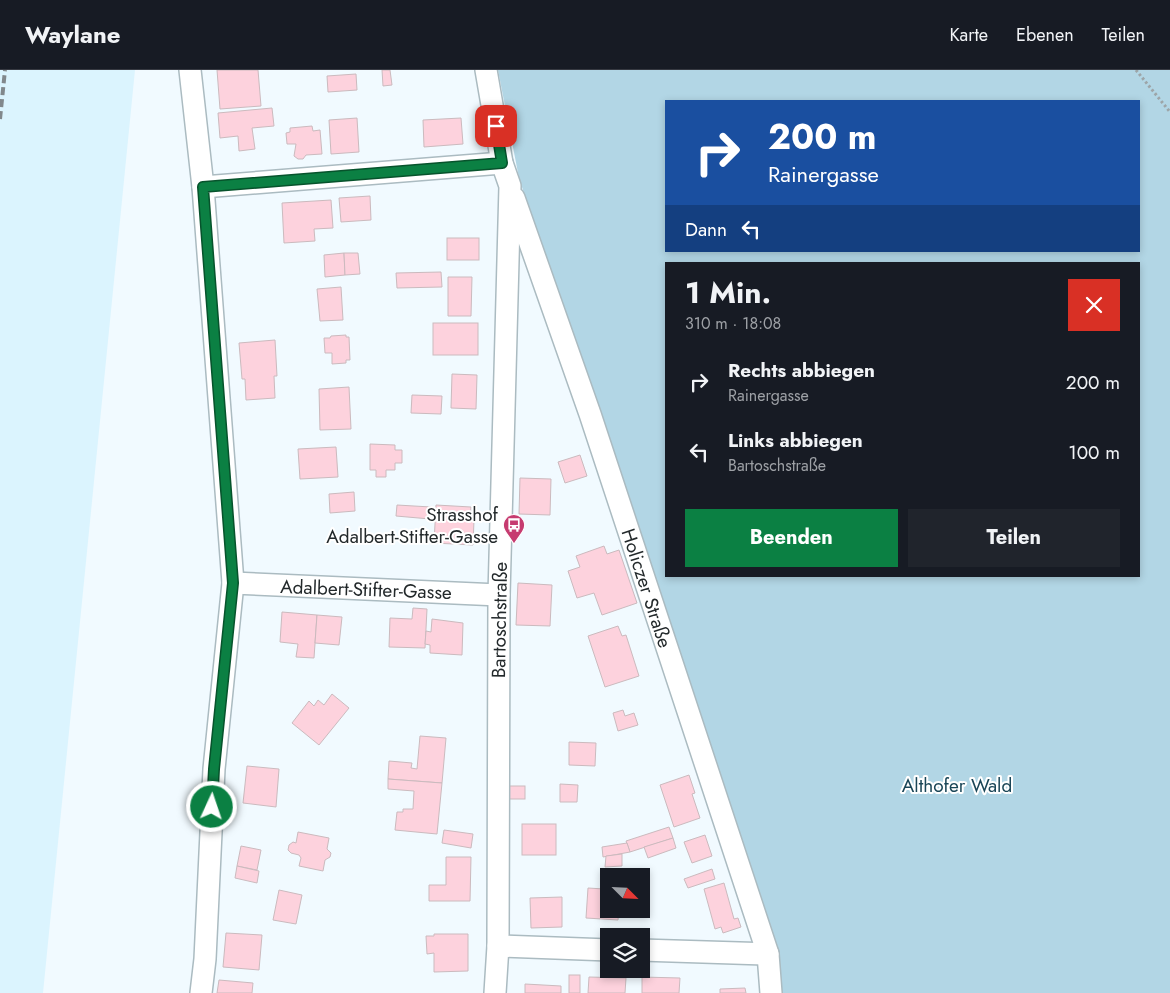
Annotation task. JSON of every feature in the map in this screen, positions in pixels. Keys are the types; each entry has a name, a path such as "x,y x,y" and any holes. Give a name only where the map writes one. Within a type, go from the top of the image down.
{"street":[{"path":"190,70 203,187 233,583 214,769 202,993"},
{"name":"Bartoschstraße","path":"486,70 502,163 510,186 499,595 498,946 495,993"},
{"path":"203,187 502,163"},
{"name":"Holiczer Straße","path":"510,186 593,424 768,954 771,993"},
{"name":"Adalbert-Stifter-Gasse","path":"233,583 499,595"},
{"path":"498,946 600,950"},
{"path":"650,950 768,954"}],"path":[{"path":"1136,70 1170,112"}],"shaded area":[{"path":"0,70 135,70 43,993 0,993"}],"green space":[{"name":"Althofer Wald","path":"498,70 1170,70 1170,993 777,993 596,411 519,178"}],"building":[{"path":"217,70 258,70 261,106 220,109"},
{"path":"382,70 390,70 392,85 383,86"},
{"path":"356,74 357,90 328,92 327,76"},
{"path":"272,108 274,126 252,128 255,149 239,151 238,136 220,138 218,113"},
{"path":"357,118 359,152 331,154 329,120"},
{"path":"461,118 463,144 424,147 423,120"},
{"path":"312,126 313,131 320,130 322,154 306,155 303,159 298,159 294,156 296,144 287,144 286,133 290,132 290,128"},
{"path":"370,196 371,220 341,222 339,198"},
{"path":"331,200 333,228 314,229 315,241 284,243 282,203"},
{"path":"447,238 479,238 479,260 447,260"},
{"path":"344,253 345,275 325,277 324,255"},
{"path":"344,253 358,253 360,274 345,275"},
{"path":"441,272 442,287 397,288 396,273"},
{"path":"448,277 472,277 471,316 448,316"},
{"path":"341,287 343,320 320,321 317,289"},
{"path":"433,323 478,323 478,355 433,355"},
{"path":"346,335 346,337 349,337 350,360 346,360 346,363 332,364 332,353 325,353 324,338"},
{"path":"275,340 277,376 274,376 275,398 246,400 245,379 242,379 239,343"},
{"path":"452,374 477,375 476,409 451,408"},
{"path":"349,387 351,429 320,430 319,389"},
{"path":"412,395 442,396 441,414 411,413"},
{"path":"370,444 395,445 395,450 402,450 402,463 395,463 395,470 386,470 386,477 376,477 376,470 370,470"},
{"path":"336,447 338,477 300,479 298,449"},
{"path":"580,455 587,476 565,483 558,462"},
{"path":"520,478 551,479 550,515 519,514"},
{"path":"354,492 355,511 330,513 329,494"},
{"path":"397,505 431,507 430,519 396,516"},
{"path":"436,505 471,507 470,520 474,520 473,545 434,543"},
{"path":"604,546 607,554 619,550 637,603 602,615 594,593 577,598 568,571 580,567 576,556"},
{"path":"518,583 552,585 550,626 516,625"},
{"path":"413,608 427,609 425,648 389,647 390,618 412,619"},
{"path":"282,612 317,615 314,658 296,657 298,644 280,642"},
{"path":"317,615 342,617 339,645 315,643"},
{"path":"432,619 463,623 462,655 430,653 430,645 425,644 426,631 431,632"},
{"path":"618,626 622,636 626,635 639,676 605,687 588,636"},
{"path":"332,694 349,708 319,745 292,723 309,701 314,706 318,700 324,705"},
{"path":"623,710 625,716 634,713 638,725 618,731 613,713"},
{"path":"420,736 446,738 442,783 388,779 389,761 412,763 411,768 417,769"},
{"path":"569,742 596,743 595,766 569,765"},
{"path":"247,766 279,769 276,807 243,803"},
{"path":"689,775 695,793 692,794 700,818 674,827 660,785"},
{"path":"388,779 442,783 437,834 395,830 397,812 403,812 403,809 413,809 414,791 388,789"},
{"path":"560,784 578,785 577,802 560,802"},
{"path":"509,786 525,786 525,799 509,799"},
{"path":"522,824 556,824 556,855 522,855"},
{"path":"669,827 673,838 630,852 626,841"},
{"path":"444,830 473,834 471,848 442,843"},
{"path":"298,832 329,838 327,849 331,853 330,857 325,860 323,871 299,866 301,858 299,855 288,850 289,845 293,842 296,843"},
{"path":"705,835 712,856 692,863 684,842"},
{"path":"673,838 676,848 648,858 644,847"},
{"path":"627,843 630,852 603,857 602,847"},
{"path":"241,846 261,850 257,870 237,866"},
{"path":"622,854 622,866 605,867 606,856"},
{"path":"446,857 471,857 470,901 429,901 429,885 446,885"},
{"path":"237,866 259,871 257,883 235,878"},
{"path":"712,869 715,879 688,888 684,879"},
{"path":"724,883 734,919 738,918 741,927 723,933 721,927 715,929 704,889"},
{"path":"588,888 600,889 600,918 618,918 618,920 586,918"},
{"path":"279,890 302,895 296,924 273,920"},
{"path":"562,897 562,927 531,928 530,898"},
{"path":"226,933 262,935 259,970 223,967"},
{"path":"434,934 468,934 468,971 434,972 434,953 427,954 426,936 434,936"},
{"path":"569,975 580,975 580,993 569,993"},
{"path":"589,977 626,978 625,993 588,993"},
{"path":"642,978 680,978 679,993 642,993"},
{"path":"219,980 253,983 252,993 217,993"},
{"path":"525,984 561,986 561,993 525,993"},
{"path":"745,988 746,993 720,993 720,989"}],"railway":[{"path":"0,119 5,70"}],"place":[{"name":"Strasshof Adalbert-Stifter-Gasse","path":"514,544"}],"route":[{"path":"212,807 214,769 233,583 203,187 502,163 496,126"}]}
